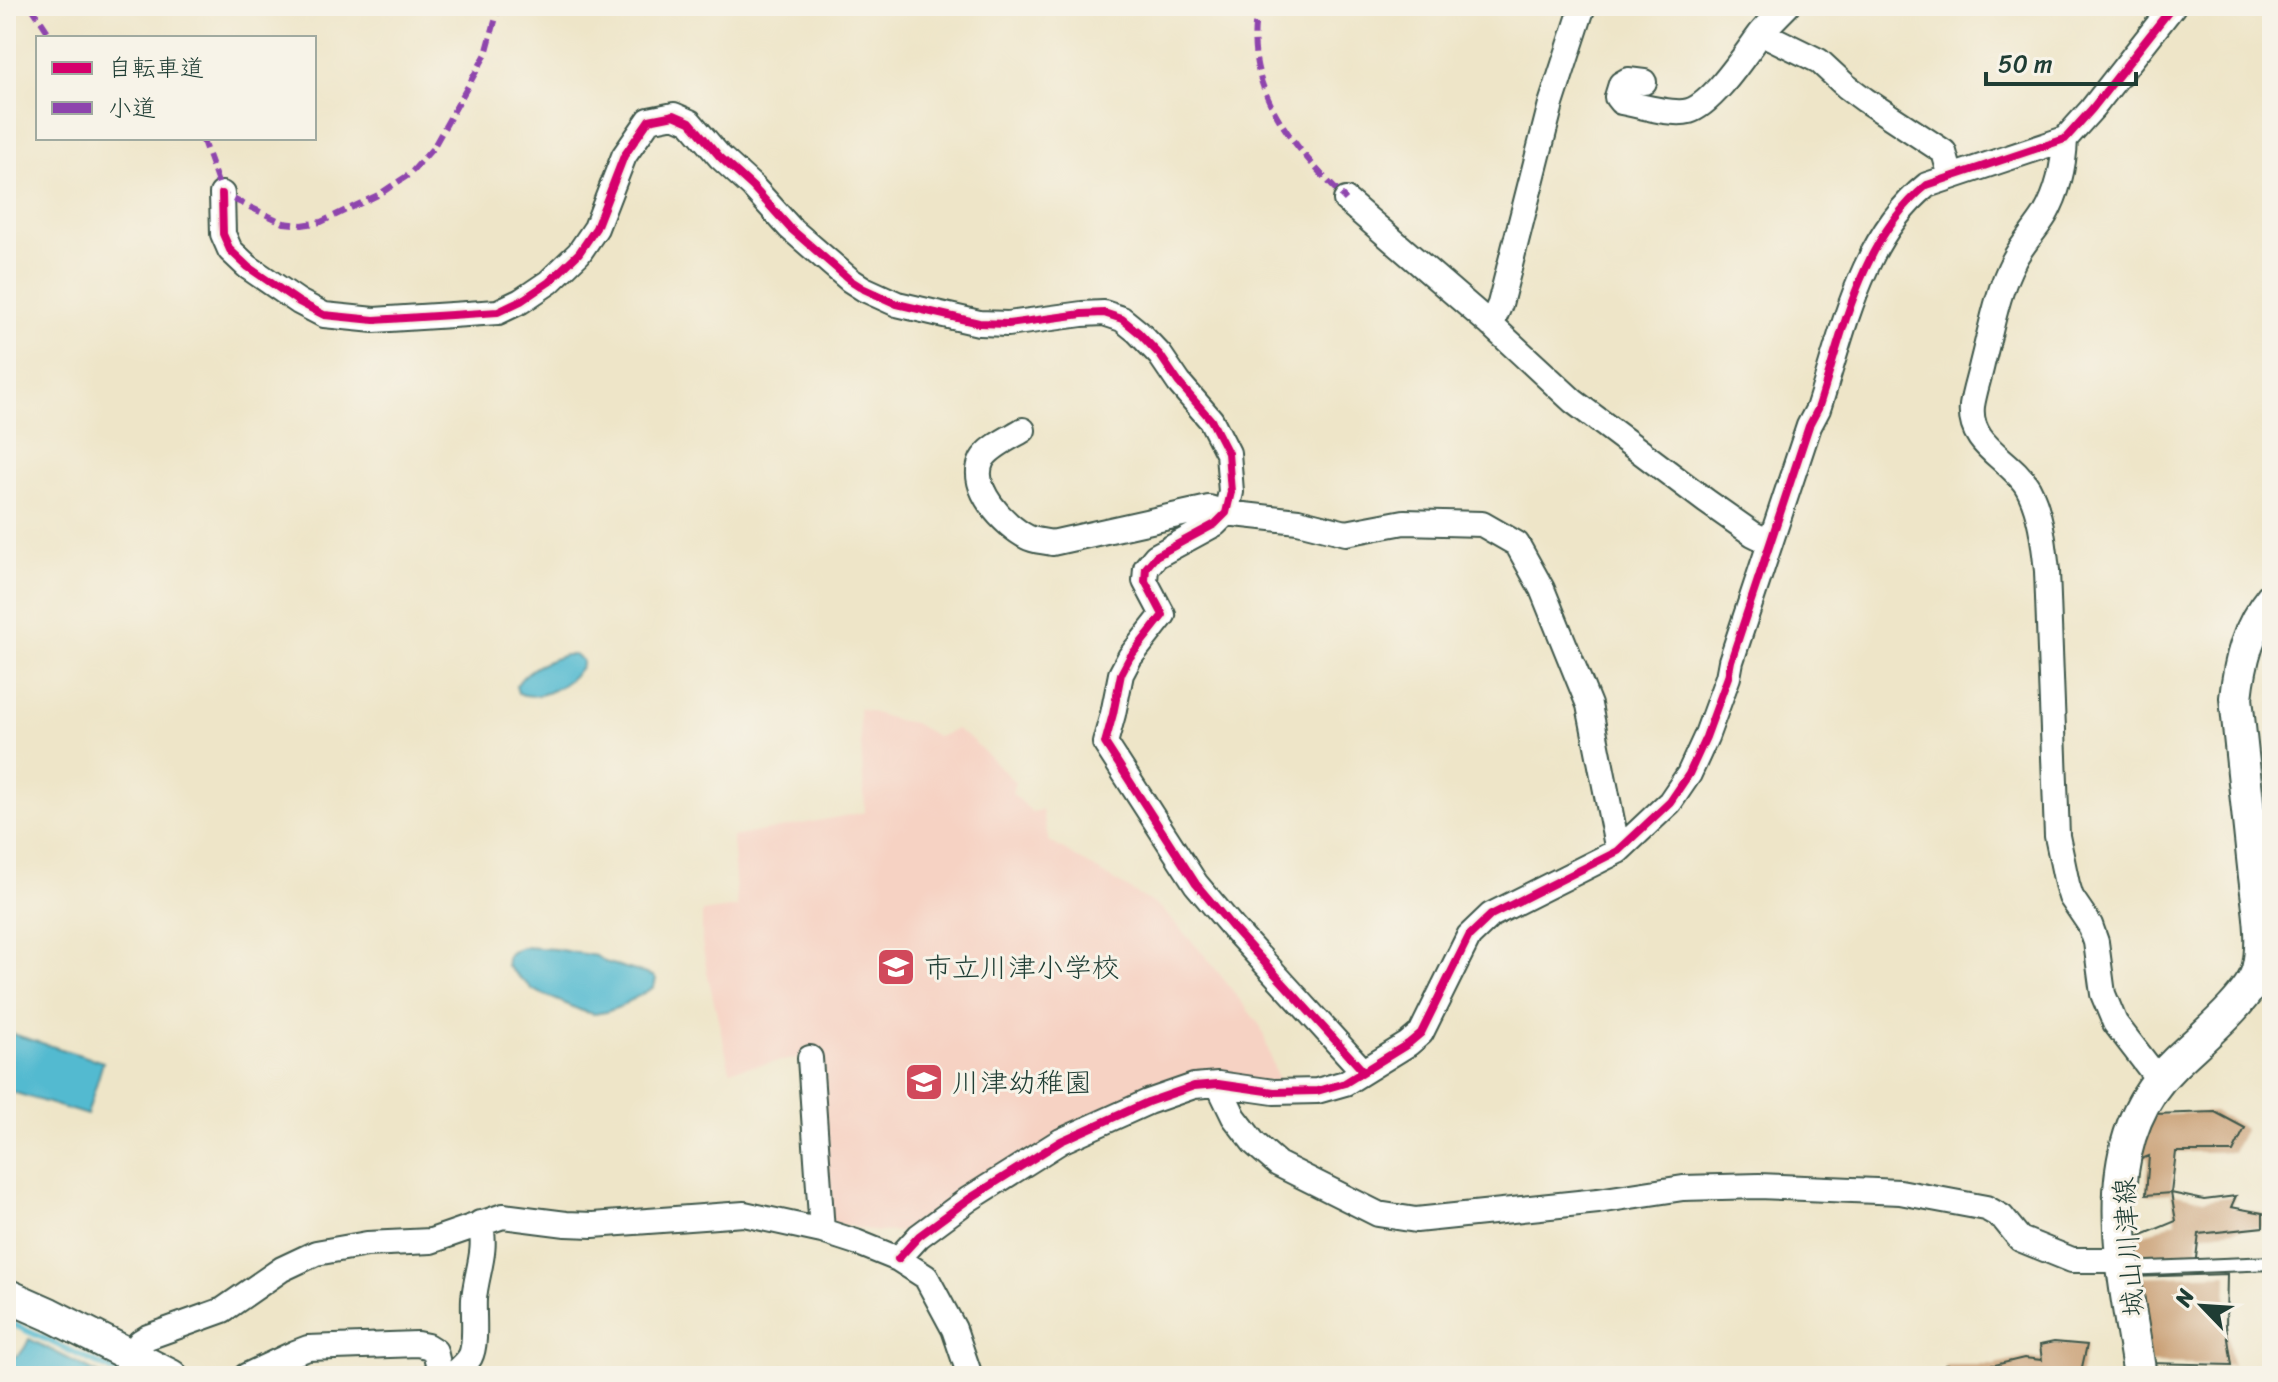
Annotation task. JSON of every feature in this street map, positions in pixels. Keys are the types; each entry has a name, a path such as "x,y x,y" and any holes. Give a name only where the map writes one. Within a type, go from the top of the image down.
{"main road":[{"name":"城山川津線","path":"2140,1376 2120,1215 2123,1156 2134,1121 2158,1079 2247,991 2257,973 2261,953 2258,907 2236,698 2239,667 2248,639 2272,598"},
{"path":"6,1295 171,1376"}],"street":[{"path":"1491,325 1500,304 1551,104 1583,6"},
{"path":"1644,82 1628,80 1621,84 1617,97 1621,102 1677,112 1699,106 1734,71 1763,31 1787,6"},
{"path":"898,1259 919,1236 969,1199 1061,1141 1148,1102 1194,1086 1218,1084 1274,1092 1317,1091 1345,1083 1421,1033 1469,936 1491,915 1618,851 1670,802 1689,774 1706,737 1809,426 1818,409 1859,285 1883,236 1908,201 1927,185 2065,139 2173,6"},
{"path":"1763,31 1819,61 1855,93 1944,152 1951,177"},
{"path":"222,194 223,234 230,250 248,267 324,315 374,320 498,312 549,282 579,253 596,228 624,156 649,120 674,115 690,122 790,228 864,289 897,304 979,323 1008,324 1104,313 1122,319 1160,355 1211,420 1228,453 1231,492 1226,513 1215,524 1156,556 1146,568 1145,581 1163,615 1130,657 1121,674 1105,743 1196,884 1363,1071"},
{"path":"2065,139 2055,192 2046,213 2014,260 1998,301 1972,408 1976,431 1984,445 2026,484 2035,506 2044,545 2057,836 2067,884 2096,942 2103,994 2115,1023 2158,1079"},
{"path":"1346,200 1491,325 1573,401 1706,501 1769,542"},
{"path":"1023,430 995,447 982,461 979,479 989,504 1009,526 1029,538 1052,543 1209,508 1226,513 1298,521 1346,533 1404,522 1482,524 1517,544 1542,589 1589,705 1618,851"},
{"path":"810,1058 822,1231"},
{"path":"1218,1084 1234,1117 1254,1143 1278,1164 1378,1214 1416,1220 1696,1188 1759,1186 1900,1192 1986,1208 2002,1217 2020,1239 2072,1260 2124,1265"},
{"path":"131,1355 148,1337 223,1310 304,1257 358,1245 431,1241 503,1216 593,1225 744,1214 822,1231 898,1259 926,1277 954,1329 970,1376"},
{"path":"452,1376 470,1356 473,1345 474,1295 482,1262 484,1234 480,1223"},
{"path":"246,1376 308,1348 417,1344 435,1351 441,1376"}],"lane":[{"path":"2124,1265 2272,1263"}],"shaded area":[{"path":"859,708 914,723 938,737 956,729 971,739 1015,782 1012,793 1032,812 1042,810 1049,841 1162,909 1207,958 1261,1027 1279,1084 1215,1076 910,1231 878,1232 828,1220 816,1055 730,1070 707,972 702,943 702,912 737,907 732,837 865,812"}],"water":[{"path":"565,655 574,655 582,660 582,666 570,679 544,694 518,693 516,686 526,674"},
{"path":"522,947 596,956 605,962 653,976 656,979 654,987 606,1012 594,1014 582,1011 533,990 507,966 510,954"},
{"path":"6,1032 103,1062 87,1115 6,1090"},
{"path":"29,1339 103,1376 6,1376 6,1358 21,1353"}],"building":[{"path":"2215,1112 2245,1128 2233,1152 2176,1152 2171,1193 2146,1195 2149,1156 2131,1163 2154,1114"},
{"path":"2171,1193 2204,1200 2236,1196 2231,1207 2263,1213 2263,1227 2199,1234 2195,1266 2124,1269 2130,1240 2176,1221"},
{"path":"2227,1274 2226,1326 2232,1365 2150,1363 2131,1277"},
{"path":"2054,1342 2087,1345 2080,1376 1947,1376 1945,1365 1995,1365 2024,1358 2042,1360 2040,1345"}],"waterway":[{"path":"6,1321 124,1376"}],"marked path":[{"path":"31,6 51,36"},
{"path":"203,140 222,194 284,223 302,225 321,222 378,195 410,174 433,148 486,54 498,10 502,6"},
{"path":"1258,6 1254,35 1264,89 1290,136 1346,200"}],"cycle path":[{"path":"898,1259 919,1236 969,1199 1061,1141 1148,1102 1194,1086 1218,1084 1274,1092 1317,1091 1345,1083 1421,1033 1469,936 1491,915 1618,851 1670,802 1689,774 1706,737 1846,318 1870,259 1886,232 1904,207 1927,185 2065,139 2173,6"},
{"path":"222,194 223,234 230,250 248,267 324,315 374,320 498,312 549,282 579,253 596,228 624,156 649,120 674,115 690,122 790,228 864,289 897,304 979,323 1008,324 1104,313 1122,319 1160,355 1211,420 1228,453 1231,492 1226,513 1215,524 1156,556 1146,568 1145,581 1163,615 1130,657 1121,674 1105,743 1196,884 1363,1071"}],"place":[{"name":"市立川津小学校","path":"896,967"},
{"name":"川津幼稚園","path":"924,1082"}]}
